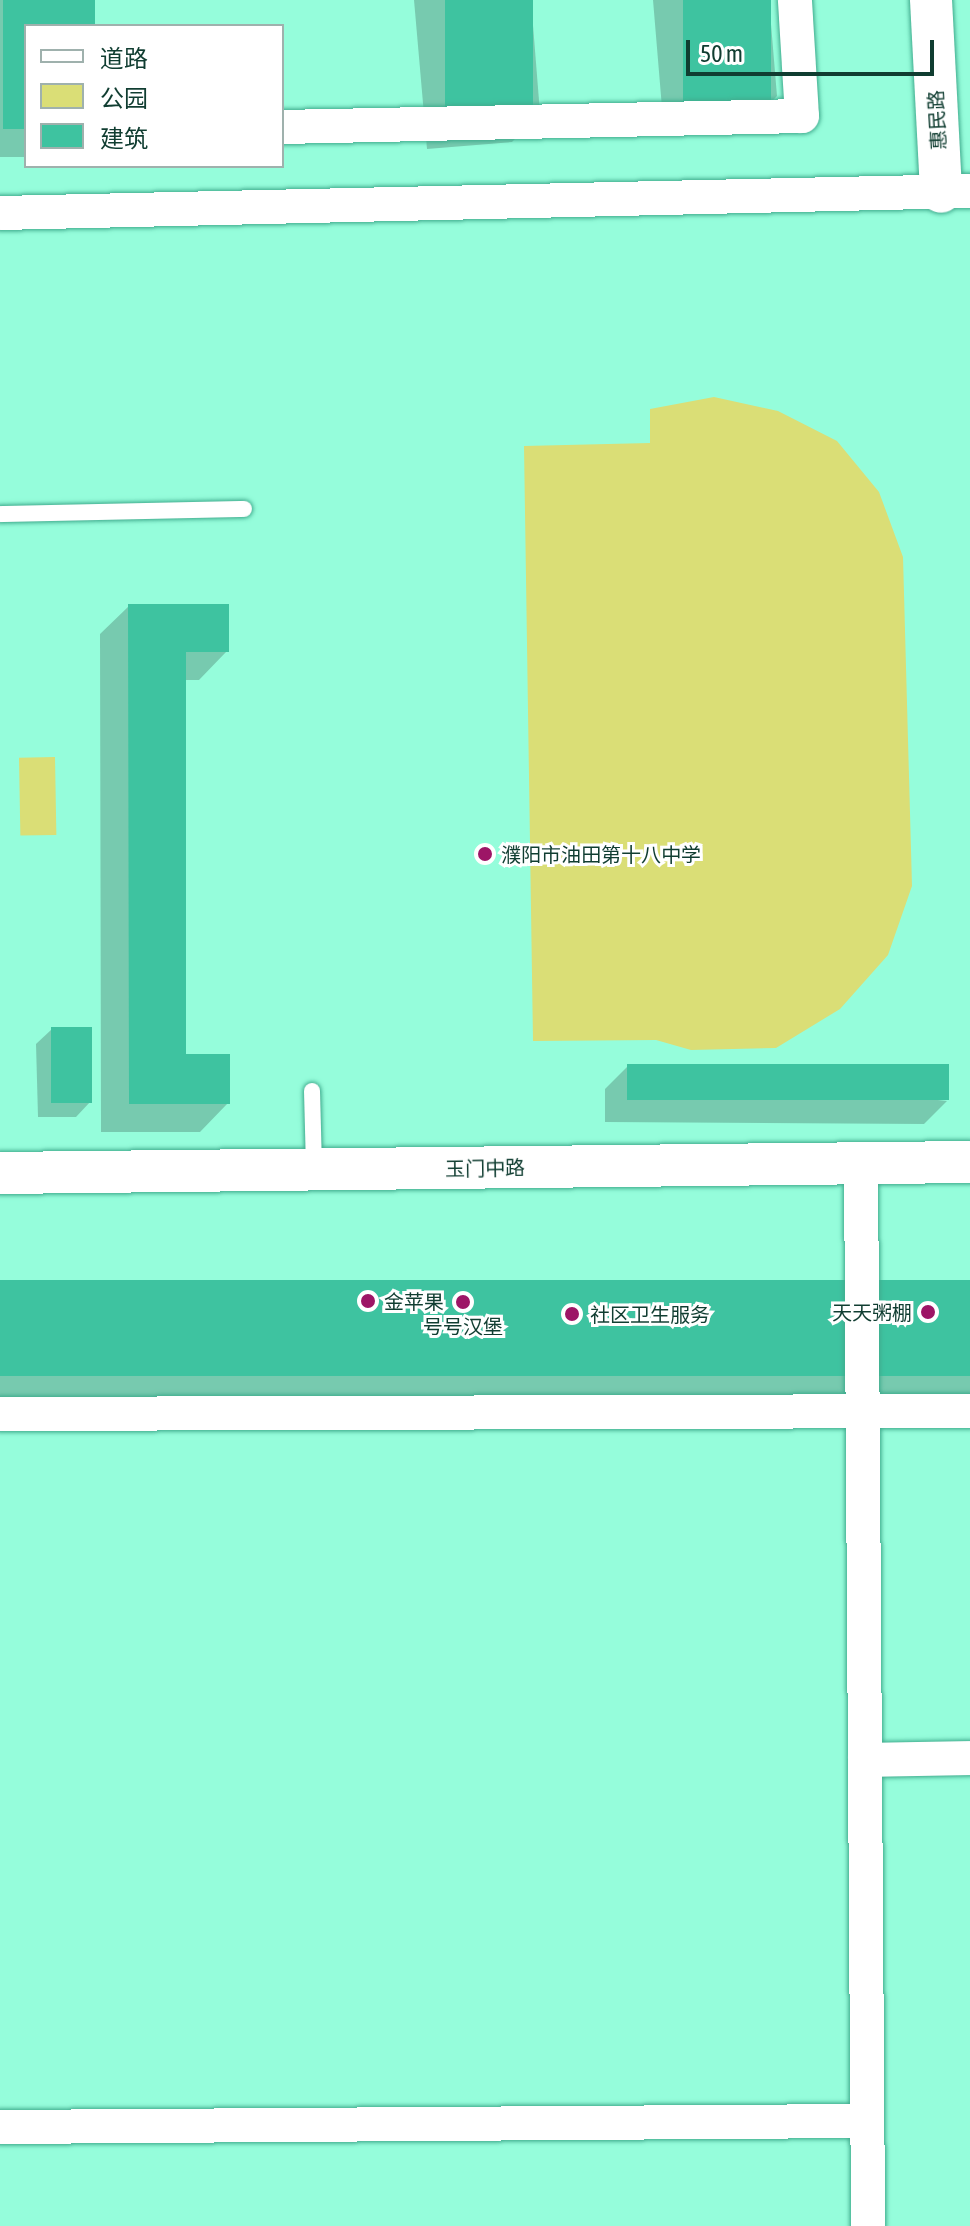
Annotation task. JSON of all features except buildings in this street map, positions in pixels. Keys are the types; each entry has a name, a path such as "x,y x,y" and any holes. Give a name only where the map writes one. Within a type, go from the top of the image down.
{"street":[{"path":"284,127 802,116 795,0"},
{"name":"惠民路","path":"931,0 955,192"},
{"path":"0,213 955,192"},
{"name":"玉门中路","path":"0,1173 970,1162"},
{"path":"861,1163 868,2226"},
{"path":"0,1414 970,1411"},
{"path":"865,1760 970,1758"},
{"path":"0,2127 867,2121"}],"lane":[{"path":"0,514 244,509"},
{"path":"312,1091 314,1170"}],"green space":[{"path":"714,397 778,411 837,441 879,492 903,557 912,886 888,955 840,1009 776,1048 691,1050 656,1040 533,1041 524,446 650,443 650,409"},
{"path":"55,757 56,835 20,836 19,758"}],"place":[{"name":"濮阳市油田第十八中学","path":"485,854"},
{"name":"金苹果","path":"368,1301"},
{"name":"号号汉堡","path":"463,1302"},
{"name":"天天粥棚","path":"928,1312"},
{"name":"社区卫生服务","path":"572,1314"}]}
